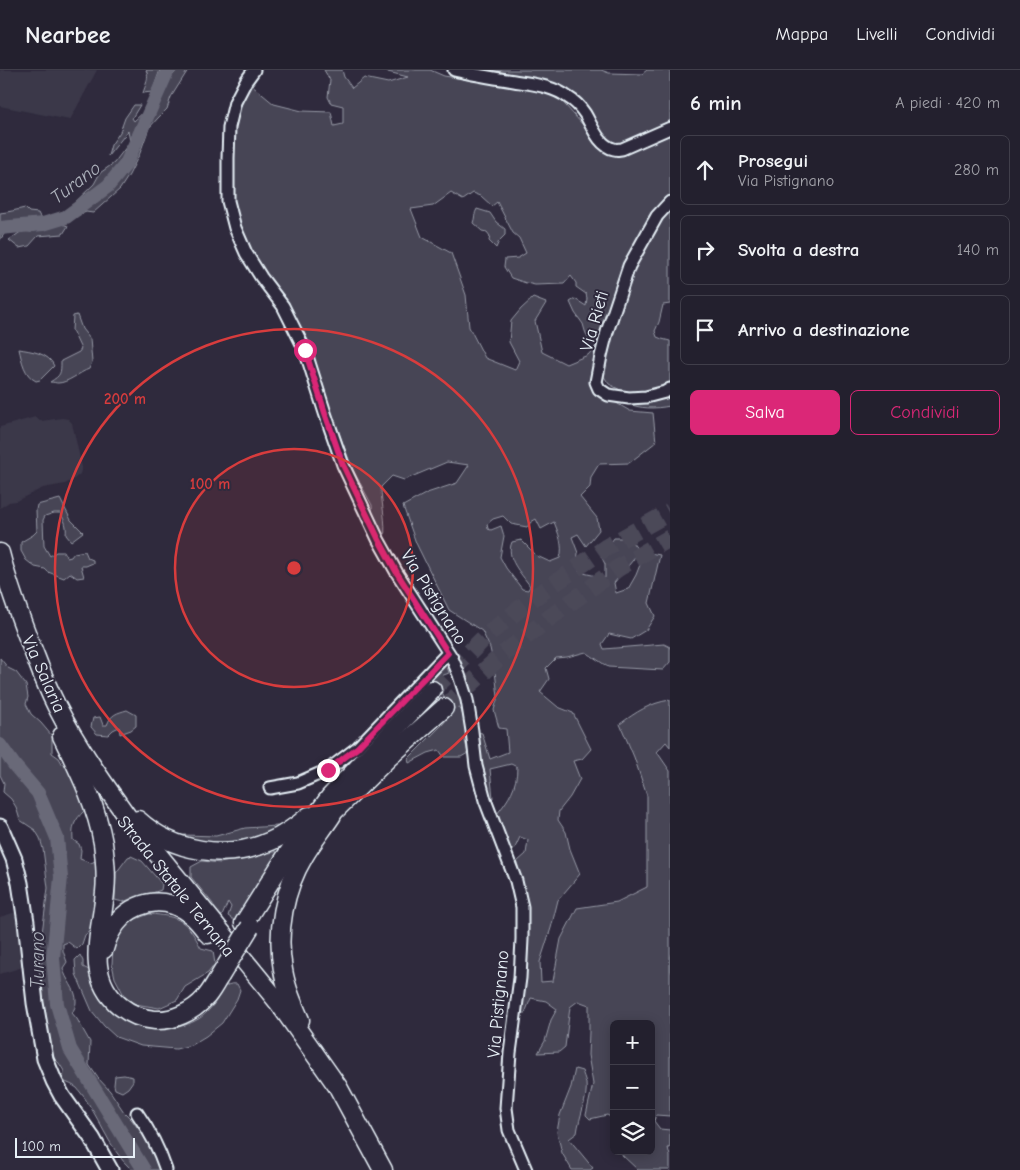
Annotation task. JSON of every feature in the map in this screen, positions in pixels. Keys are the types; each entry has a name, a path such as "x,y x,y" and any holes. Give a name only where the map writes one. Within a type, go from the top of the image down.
{"highway":[{"name":"Via Salaria","path":"0,553 22,624 57,706 106,787"},
{"name":"Via Salaria","path":"0,592 12,628 36,687 61,734"},
{"path":"61,734 91,798 103,843 106,868 105,892 97,958 101,979 117,1004 130,1013 144,1018 165,1019 178,1016 194,1008 207,997 217,974 287,855 432,690"},
{"path":"106,787 147,828 174,842 211,852 247,849 272,841 289,832 334,802 388,758 444,708"},
{"name":"Strada Statale Ternana","path":"61,734 104,797 240,966 299,1032"},
{"name":"Strada Statale Ternana","path":"106,787 129,819 279,1003 338,1087 383,1170"},
{"path":"318,1057 292,1002 283,970 282,923 285,903 297,869 334,802"},
{"path":"217,974 201,993 184,1007 161,1014 145,1012 124,1002 110,984 104,964 104,949 112,928 128,911 150,903 165,904 179,907 196,919 228,958 240,966"}],"main road":[{"path":"0,827 14,859 20,883 35,1003 45,1059 62,1096 92,1138 110,1170"}],"street":[{"name":"Via Pistignano","path":"254,70 246,81 236,102 229,127 228,201 235,228 246,253 261,278 282,306 305,350 343,465 378,538 397,573 448,653 459,675 467,700 476,766 485,800 516,881 522,907 520,978 510,1053 506,1108 509,1130 526,1170"},
{"path":"454,70 557,90 576,103 584,112 600,139 614,149 622,149 670,128"},
{"name":"Via Rieti","path":"670,202 657,216 629,266 607,332 596,382 599,389 608,395 629,398 646,397 670,389"},
{"path":"270,788 298,783 328,770 357,748 448,653"},
{"path":"137,1113 161,1154 166,1170"}],"shaded area":[{"path":"0,70 97,70 70,120 0,106"},
{"path":"146,70 160,70 152,92 143,93 147,79"},
{"path":"177,70 188,70 171,97 167,109 149,128 140,153 120,189 93,213 86,212 67,219 65,212 94,184 100,173 114,163 130,142 128,131 108,156 111,145 134,105 140,105 132,118 134,121 147,109 151,97 164,86"},
{"path":"324,70 342,70 344,77 352,88 364,78 388,83 408,77 386,70 430,70 444,76 531,90 558,97 601,149 607,153 617,154 670,134 670,194 653,214 606,331 593,344 590,343 583,324 570,302 575,299 586,306 587,298 586,294 576,287 576,283 571,276 564,284 535,285 511,278 504,267 505,259 518,258 526,253 497,202 492,206 481,196 473,193 463,200 451,193 433,206 411,209 422,237 451,253 466,295 469,327 485,358 515,370 519,361 509,342 511,321 533,298 546,303 535,321 542,352 566,364 588,355 603,338 597,368 590,380 592,389 630,411 653,413 656,442 629,463 599,464 591,477 590,487 580,497 597,518 599,530 586,546 578,534 572,537 578,553 579,572 605,578 605,564 601,556 614,538 629,538 638,550 633,560 614,583 616,593 628,589 645,552 660,555 649,603 655,616 646,630 631,639 609,634 602,644 604,649 664,644 670,647 670,662 663,670 608,667 586,652 556,658 546,668 549,679 540,692 558,707 573,713 591,749 582,759 573,761 580,779 570,797 559,811 558,820 566,832 570,849 580,874 558,900 540,962 541,982 553,981 561,939 577,908 617,902 647,887 647,796 634,757 620,724 656,703 670,700 670,747 666,742 657,752 670,771 670,1116 656,1115 655,1118 655,1020 610,1020 610,1117 607,1115 590,1119 586,1115 593,1084 588,1055 589,1005 578,1001 570,1007 565,1047 559,1052 538,1053 545,1041 551,1020 557,1009 546,1001 531,998 525,1013 520,1013 522,882 517,862 526,854 528,840 520,837 514,850 508,847 497,814 512,792 516,781 517,767 511,764 490,769 493,798 486,792 482,775 477,732 482,733 490,759 508,752 506,729 499,728 494,710 498,697 490,648 482,631 449,610 416,543 403,506 427,493 457,483 469,465 447,462 404,480 392,476 381,487 385,527 384,540 373,516 372,505 353,470 331,412 311,348 287,303 265,273 239,226 232,200 234,129 240,107 251,85 274,104 302,111 331,112 334,126 343,124 343,106 331,103 328,97 330,80","holes":["503,516 511,524 527,527 536,519 541,529 554,522 560,539 561,549 560,558 550,562 537,556 521,540 512,542 510,548 512,560 530,586 528,590 522,589 500,557 504,536 501,526 491,530 488,529 487,524 493,519"]},
{"path":"472,70 601,70 609,73 642,74 647,70 670,70 670,126 621,144 612,145 605,140 570,93"},
{"path":"670,207 670,304 663,305 655,331 657,337 670,341 670,383 666,384 661,390 652,393 626,393 609,384 601,372 618,306 643,247"},
{"path":"25,208 29,212 38,213 41,219 32,225 15,223 9,227 0,240 0,213"},
{"path":"477,209 490,213 496,222 505,229 505,235 499,241 496,248 489,241 490,236 487,232 482,231 473,223"},
{"path":"54,221 68,226 63,234 38,236 29,246 19,248 9,240 22,231 31,232 47,227"},
{"path":"77,315 82,329 90,339 92,362 89,369 62,383 50,382 60,374 61,361 79,352 81,349 72,330 73,316"},
{"path":"19,349 44,355 54,366 40,380 36,381 26,371"},
{"path":"670,395 670,406 648,408 626,403 640,402"},
{"path":"35,417 41,421 62,418 68,419 72,423 82,467 80,474 65,484 43,488 16,501 9,502 0,508 0,427"},
{"path":"60,499 71,520 83,532 71,541 66,535 65,523 60,513 45,516 43,520 44,546 50,556 56,552 64,552 67,558 71,557 74,553 85,551 88,558 93,560 93,563 81,566 84,577 77,578 70,573 64,578 45,569 35,567 26,560 21,551 21,542 37,531 37,505"},
{"path":"0,658 8,668 16,672 26,685 28,697 26,704 31,714 52,736 52,753 71,771 85,803 84,811 74,824 73,831 73,840 79,844 81,850 80,859 91,863 99,862 101,898 94,909 97,918 96,925 85,935 82,944 77,949 68,942 63,944 63,951 67,962 63,968 76,997 76,1005 72,1013 90,1042 89,1065 137,1127 145,1136 154,1139 161,1170 132,1170 123,1161 109,1141 85,1098 77,1088 63,1081 64,1071 52,1057 46,1039 44,1008 38,972 43,960 40,948 48,888 40,838 35,830 20,820 16,807 3,792 4,783 0,775"},
{"path":"446,663 449,673 441,676 438,675 434,680 448,702 453,706 457,705 461,710 465,722 465,741 468,753 461,757 444,757 439,750 428,753 409,763 408,759 449,717 448,711 437,705 435,702 436,696 422,680"},
{"path":"127,710 136,715 136,726 131,730 120,734 119,727 108,735 97,734 91,727 93,718 100,717 103,725 107,725 112,716"},
{"path":"277,826 281,828 241,843 203,843 180,837 184,835 216,836 245,828"},
{"path":"279,851 237,922 228,916 231,907 228,902 222,916 214,913 213,904 191,877 191,867 202,861 220,863"},
{"path":"131,856 142,861 162,884 161,890 137,896 123,902 115,900 116,873 128,857"},
{"path":"16,912 23,967 0,974 0,917"},
{"path":"149,914 168,916 187,926 201,948 213,951 215,964 208,973 185,987 177,1000 159,1008 135,1004 125,997 115,978 112,964 113,949 117,938 126,925"},
{"path":"80,955 83,967 91,971 95,987 101,999 108,1007 115,1014 143,1027 164,1029 187,1024 200,1018 207,1012 226,986 237,984 240,990 237,999 222,1023 191,1045 176,1049 141,1046 116,1037 92,1011 76,974 75,960"},
{"path":"575,1069 582,1071 586,1083 585,1101 577,1133 569,1139 593,1168 590,1170 572,1170 562,1153 557,1132 560,1115 571,1087"},
{"path":"115,1076 133,1077 133,1081 122,1092 115,1089"},
{"path":"655,1122 660,1129 670,1130 670,1148 668,1148 670,1170 638,1170 622,1155 655,1155"}],"waterway":[{"name":"Turano","path":"0,228 43,224 66,217 108,186 126,164 168,70"},
{"name":"Turano","path":"0,745 38,793 57,838 61,877 53,958 57,1004 70,1049 144,1170"}],"tunnel":[{"path":"432,690 487,635 532,599 607,547 670,512"},
{"path":"444,708 501,656 548,619 618,568 670,538"}],"route":[{"path":"305,350 343,465 397,573 448,653 357,748 328,770"}]}
